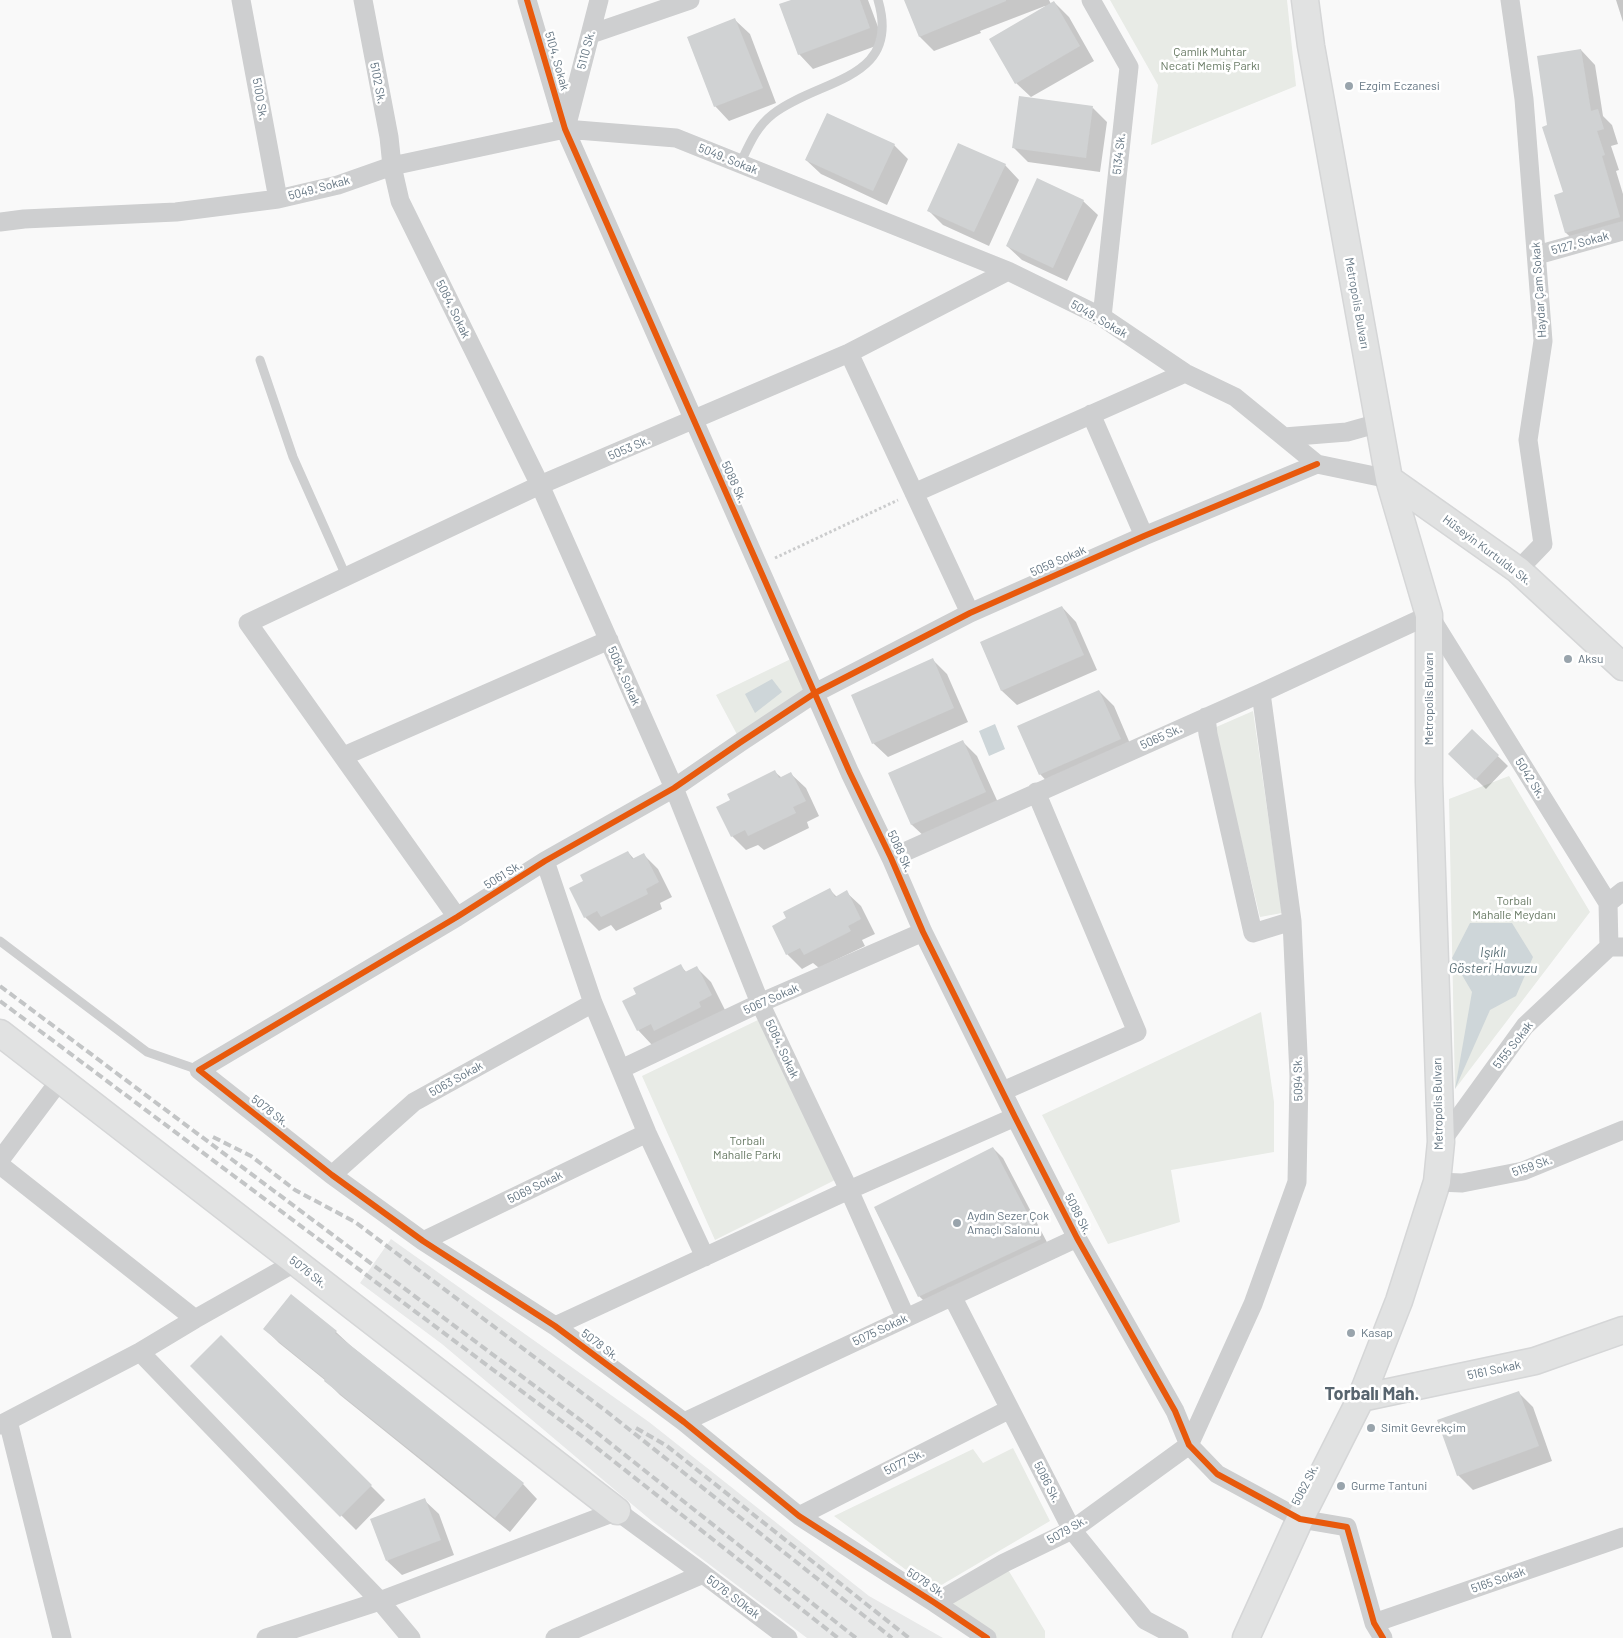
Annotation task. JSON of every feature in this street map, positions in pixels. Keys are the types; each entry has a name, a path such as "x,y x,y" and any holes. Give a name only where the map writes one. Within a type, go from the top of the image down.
{"main road":[{"name":"Metropolis Bulvarı","path":"1305,0 1311,46 1389,479 1429,615 1429,782 1440,1142 1437,1182 1400,1301 1361,1398"},
{"name":"Hüseyin Kurtuldu Sk.","path":"1389,479 1518,570 1623,667"},
{"name":"5076 Sk.","path":"0,1033 617,1511"},
{"name":"5161 Sokak","path":"1361,1398 1535,1361 1623,1330"},
{"name":"5062 Sk.","path":"1246,1638 1300,1519 1361,1398"}],"street":[{"name":"5100 Sk.","path":"241,0 278,199"},
{"name":"5102 Sk.","path":"363,0 389,137 392,166"},
{"name":"5104. Sokak","path":"527,0 565,129"},
{"name":"5110 Sk.","path":"565,129 599,0"},
{"path":"591,34 670,4 690,0"},
{"name":"5134 Sk.","path":"1091,0 1129,67 1102,317"},
{"name":"Haydar Çam Sokak","path":"1510,0 1524,99 1543,341 1528,440 1543,544 1518,570"},
{"name":"5049. Sokak","path":"0,222 24,219 176,212 278,199 338,185 392,166 565,129 676,138 1008,271 1102,317 1185,373 1235,397 1317,464 1389,479"},
{"name":"5088 Sk.","path":"565,129 850,773 891,858 923,932 1077,1238 1175,1411 1189,1445 1217,1474 1300,1519 1347,1527 1378,1630"},
{"name":"5084. Sokak","path":"392,166 400,201 540,485 674,788 760,1003 849,1190 906,1318"},
{"name":"5127. Sokak","path":"1537,255 1623,231"},
{"name":"5053 Sk.","path":"344,756 248,623 540,485 849,353 1008,271"},
{"path":"849,353 970,613"},
{"path":"914,493 1185,373"},
{"path":"1091,414 1144,536"},
{"path":"1284,437 1347,432 1379,423"},
{"name":"5059 Sokak","path":"815,693 970,613 1144,536 1317,464"},
{"name":"5065 Sk.","path":"891,858 1261,693 1429,615"},
{"name":"5042 Sk.","path":"1429,615 1608,903"},
{"path":"457,917 344,756 609,640"},
{"name":"5061 Sk.","path":"199,1070 457,917 545,861 674,788 815,693"},
{"name":"5094 Sk.","path":"1189,1445 1253,1304 1297,1182 1299,1076 1292,921 1261,693"},
{"path":"1206,717 1208,734 1253,933 1292,921"},
{"path":"1003,1091 1137,1032 1036,792"},
{"path":"545,861 593,1003 647,1134 705,1256"},
{"path":"1616,947 1608,903 1623,890"},
{"name":"5067 Sokak","path":"621,1069 760,1003 923,932"},
{"name":"5155 Sokak","path":"1440,1142 1525,1026 1616,947"},
{"name":"5063 Sokak","path":"332,1175 414,1102 593,1003"},
{"name":"5078 Sk.","path":"199,1070 332,1175 423,1241 555,1326 684,1422 799,1516 987,1638"},
{"path":"0,1160 60,1080"},
{"path":"555,1326 849,1190 1015,1117"},
{"name":"5159 Sk.","path":"1437,1182 1462,1183 1523,1171 1623,1130"},
{"name":"5069 Sokak","path":"423,1241 647,1134"},
{"path":"0,1165 195,1319"},
{"name":"5075 Sokak","path":"684,1422 1077,1238"},
{"path":"62,1638 4,1423 140,1352 296,1262"},
{"name":"5086 Sk.","path":"952,1296 1072,1530 1145,1620 1179,1638"},
{"path":"140,1352 380,1601 411,1638"},
{"name":"5077 Sk.","path":"799,1516 1010,1409"},
{"name":"5079 Sk.","path":"935,1603 1004,1563 1072,1530 1189,1445"},
{"path":"266,1638 380,1601 617,1511 703,1574"},
{"name":"5165 Sokak","path":"1378,1630 1623,1537"},
{"name":"5076. SOkak","path":"556,1638 703,1574 788,1638"}],"lane":[{"path":"740,164 757,130 774,113 802,97 861,70 875,56 883,36 883,24 878,0"},
{"path":"260,360 293,457 346,576"},
{"path":"0,941 147,1052 199,1070"}],"path":[{"path":"758,565 914,493"}],"shaded area":[{"path":"391,1239 649,1422 869,1596 943,1638 807,1638 653,1522 442,1344 360,1283"}],"green space":[{"name":"Çamlık Muhtar Necati Memiş Parkı","path":"1110,0 1287,0 1296,86 1151,145 1158,85"},
{"path":"795,657 815,693 741,742 716,695"},
{"path":"1253,711 1282,913 1260,917 1214,728"},
{"name":"Torbalı Mahalle Meydanı","path":"1509,776 1590,912 1455,1089 1449,799"},
{"path":"1261,1012 1274,1102 1274,1152 1171,1170 1180,1222 1108,1244 1042,1115"},
{"name":"Torbalı Mahalle Parkı","path":"760,1019 835,1180 715,1240 642,1076"},
{"path":"1013,1448 1050,1521 933,1590 834,1516 973,1449 983,1463"},
{"path":"1004,1563 1045,1631 1045,1638 987,1638 935,1603"}],"water":[{"path":"772,679 782,692 755,713 745,694"},
{"path":"995,724 1005,749 989,756 979,731"},
{"name":"Işıklı Gösteri Havuzu","path":"1470,923 1512,923 1533,957 1516,996 1490,1010 1455,1089 1472,992 1452,958"}],"building":[{"path":"791,0 860,0 870,28 798,55 779,4"},
{"path":"904,0 1006,0 1006,1 919,37"},
{"path":"1054,1 1080,46 1015,84 989,39"},
{"path":"735,18 763,88 714,107 687,37"},
{"path":"1581,49 1591,111 1598,109 1604,129 1597,131 1605,155 1602,156 1620,217 1565,233 1554,195 1563,192 1542,127 1547,125 1537,56"},
{"path":"1019,96 1093,106 1086,158 1012,148"},
{"path":"827,113 895,144 873,191 805,160"},
{"path":"958,143 1006,164 974,232 927,211"},
{"path":"1037,178 1084,200 1053,268 1006,246"},
{"path":"1062,606 1084,655 1001,691 980,642"},
{"path":"933,658 954,708 872,744 851,695"},
{"path":"1099,690 1121,739 1039,775 1017,726"},
{"path":"1472,729 1499,755 1475,780 1448,754"},
{"path":"963,740 986,792 911,825 888,773"},
{"path":"775,770 779,778 791,772 806,801 793,807 796,813 748,836 745,830 731,837 716,807 730,800 727,794"},
{"path":"628,851 632,859 644,853 659,882 646,889 648,894 601,917 597,911 584,918 569,888 583,881 580,875"},
{"path":"830,888 835,897 847,890 861,919 848,926 851,931 804,955 800,948 786,955 772,926 786,918 783,912"},
{"path":"681,964 685,972 697,966 712,995 699,1002 701,1007 654,1031 651,1024 637,1031 622,1001 636,994 633,988"},
{"name":"Aydın Sezer Çok Amaçlı Salonu","path":"993,1147 1041,1239 918,1297 874,1207"},
{"path":"291,1294 337,1331 335,1333 524,1483 495,1518 324,1381 325,1379 263,1329"},
{"path":"221,1335 372,1485 340,1517 190,1366"},
{"path":"1519,1391 1539,1446 1457,1476 1437,1420"},
{"path":"425,1498 441,1540 386,1561 370,1519"}],"railway":[{"path":"0,986 591,1428 856,1638"},
{"path":"0,1001 583,1437 838,1638"},
{"path":"213,1137 251,1156 295,1190 355,1222 606,1411 892,1638"},
{"path":"636,1428 667,1446 909,1638"}],"cycle path":[{"path":"527,0 565,129 850,773 891,858 923,932 1077,1238 1175,1411 1189,1445 1217,1474 1300,1519 1347,1527 1374,1623 1383,1638"},
{"path":"987,1638 799,1516 684,1422 555,1326 423,1241 332,1175 199,1070 457,917 545,861 674,788 815,693 970,613 1144,536 1317,464"}],"place":[{"name":"Ezgim Eczanesi","path":"1349,86"},
{"name":"Aksu","path":"1568,659"},
{"name":"Aydın Sezer Çok Amaçlı Salonu","path":"957,1223"},
{"name":"Kasap","path":"1351,1333"},
{"name":"Simit Gevrekçim","path":"1371,1428"},
{"name":"Gurme Tantuni","path":"1341,1486"}],"district":[{"name":"Torbalı Mah.","path":"1372,1394"}]}
